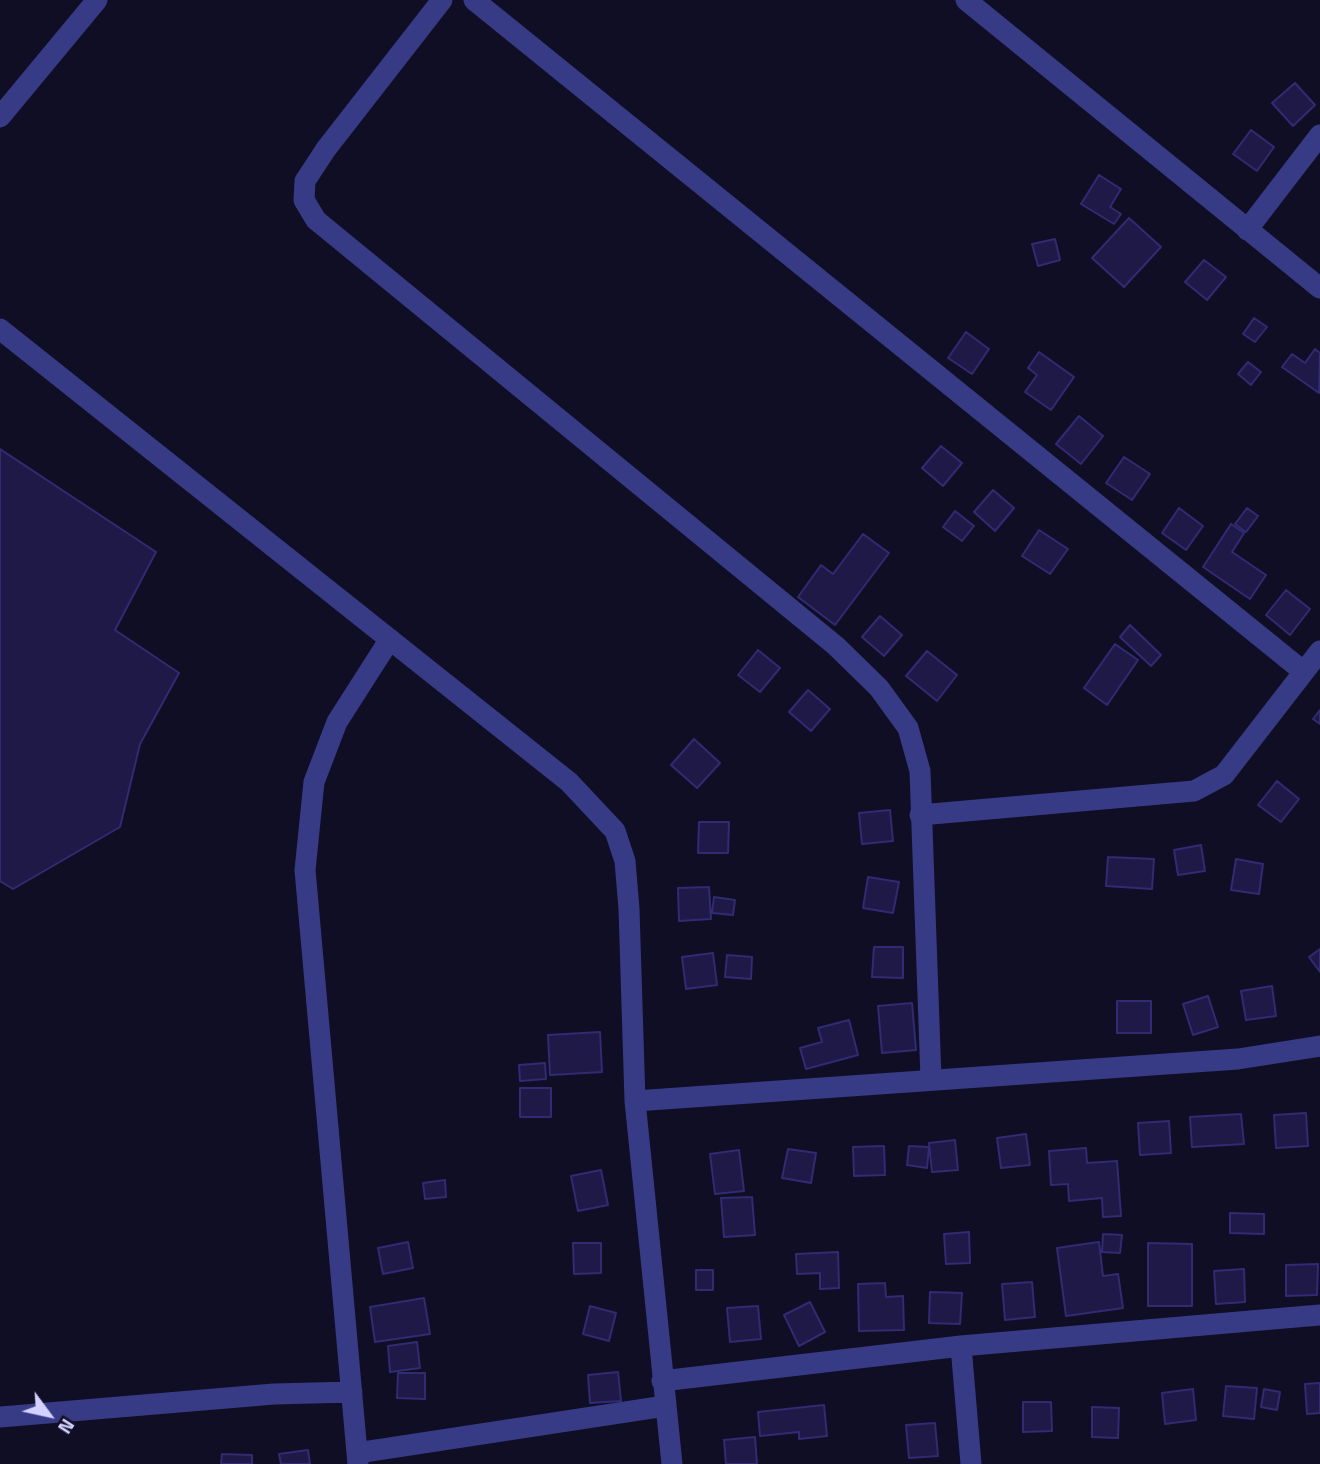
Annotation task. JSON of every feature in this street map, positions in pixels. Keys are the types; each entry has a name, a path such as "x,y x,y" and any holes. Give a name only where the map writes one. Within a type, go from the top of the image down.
{"street":[{"path":"0,117 97,0"},
{"path":"442,0 326,149 305,181 304,200 316,220 429,315 775,594 836,646 879,688 908,729 920,771 931,1079"},
{"path":"474,0 1304,672"},
{"path":"966,0 1320,288"},
{"path":"1248,230 1320,135"},
{"path":"0,329 569,782 615,831 625,861 635,1101 672,1464"},
{"path":"390,639 337,722 314,782 305,870 358,1458 665,1406"},
{"path":"920,815 1194,791 1224,775 1320,651"},
{"path":"635,1101 1238,1059 1320,1046"},
{"path":"662,1381 961,1346 1320,1315"},
{"path":"961,1346 971,1464"},
{"path":"0,1417 274,1394 352,1392"}],"building":[{"path":"1295,83 1315,105 1293,126 1272,103"},
{"path":"1251,130 1274,147 1257,171 1233,154"},
{"path":"1099,175 1121,189 1110,207 1121,214 1114,224 1081,204"},
{"path":"1129,218 1161,247 1124,287 1092,258"},
{"path":"1055,239 1060,260 1038,266 1032,244"},
{"path":"1204,260 1226,277 1207,300 1185,282"},
{"path":"1254,318 1267,327 1255,342 1243,334"},
{"path":"966,332 989,349 972,374 948,358"},
{"path":"1315,349 1320,353 1319,393 1282,367 1292,354 1305,363"},
{"path":"1039,352 1074,377 1051,410 1025,392 1037,375 1028,368"},
{"path":"1248,362 1261,372 1251,385 1238,374"},
{"path":"1079,416 1103,436 1081,464 1056,444"},
{"path":"941,446 962,463 943,486 922,468"},
{"path":"0,449 156,552 115,630 179,673 140,744 120,827 13,889 0,881"},
{"path":"1124,457 1150,474 1132,500 1106,483"},
{"path":"993,490 1014,508 995,531 974,512"},
{"path":"1179,508 1203,526 1186,550 1162,533"},
{"path":"1247,508 1258,516 1246,532 1235,524"},
{"path":"955,511 974,526 962,541 943,527"},
{"path":"1231,524 1244,533 1232,552 1266,575 1250,599 1203,567"},
{"path":"1039,530 1068,549 1050,574 1022,556"},
{"path":"863,534 889,553 835,625 798,597 821,565 833,574"},
{"path":"1286,590 1310,609 1290,635 1266,615"},
{"path":"880,616 902,635 884,656 862,637"},
{"path":"1130,625 1161,655 1151,666 1120,637"},
{"path":"1115,644 1138,660 1107,705 1084,688"},
{"path":"758,650 780,668 760,692 738,675"},
{"path":"927,651 957,675 937,701 906,676"},
{"path":"808,690 830,709 811,731 789,712"},
{"path":"1320,710 1320,724 1313,719"},
{"path":"694,739 720,763 697,788 671,765"},
{"path":"1277,781 1299,799 1281,822 1258,805"},
{"path":"890,810 893,841 862,844 859,813"},
{"path":"699,822 729,822 728,853 698,853"},
{"path":"1201,845 1205,871 1178,875 1174,850"},
{"path":"1108,857 1154,859 1152,889 1106,886"},
{"path":"1236,859 1263,864 1259,894 1231,890"},
{"path":"868,877 899,882 893,913 863,908"},
{"path":"709,887 711,919 679,921 678,888"},
{"path":"714,897 735,900 733,915 712,913"},
{"path":"874,947 903,947 903,978 872,977"},
{"path":"1320,949 1320,972 1309,957"},
{"path":"713,953 717,985 686,989 682,957"},
{"path":"727,955 752,957 751,979 725,977"},
{"path":"1272,986 1276,1016 1246,1020 1241,991"},
{"path":"1208,996 1218,1027 1193,1035 1183,1004"},
{"path":"1117,1001 1151,1001 1151,1033 1117,1033"},
{"path":"912,1003 916,1050 882,1053 878,1006"},
{"path":"849,1020 858,1055 806,1069 800,1048 822,1042 818,1028"},
{"path":"600,1032 602,1072 550,1075 548,1035"},
{"path":"545,1063 546,1079 520,1081 519,1065"},
{"path":"520,1088 551,1088 551,1117 520,1117"},
{"path":"1306,1113 1308,1146 1276,1148 1274,1115"},
{"path":"1241,1114 1244,1144 1192,1147 1190,1117"},
{"path":"1169,1121 1171,1153 1140,1155 1138,1123"},
{"path":"1026,1134 1030,1165 1001,1168 997,1138"},
{"path":"955,1140 958,1170 932,1172 929,1143"},
{"path":"884,1146 885,1175 854,1176 853,1147"},
{"path":"909,1146 929,1147 927,1168 907,1165"},
{"path":"1086,1148 1087,1163 1117,1161 1121,1216 1103,1217 1102,1198 1069,1201 1068,1184 1051,1185 1049,1151"},
{"path":"788,1149 816,1153 811,1183 782,1178"},
{"path":"739,1150 744,1191 715,1194 710,1154"},
{"path":"601,1170 608,1205 578,1211 571,1176"},
{"path":"445,1180 446,1197 425,1199 423,1183"},
{"path":"752,1197 755,1235 724,1237 721,1198"},
{"path":"1230,1213 1264,1214 1264,1234 1230,1233"},
{"path":"969,1232 970,1263 946,1264 944,1234"},
{"path":"1103,1234 1122,1235 1120,1253 1102,1252"},
{"path":"408,1242 413,1268 383,1274 378,1248"},
{"path":"1099,1242 1103,1276 1118,1274 1123,1308 1066,1316 1057,1248"},
{"path":"573,1243 601,1243 601,1273 574,1274"},
{"path":"1148,1243 1192,1244 1192,1306 1148,1306"},
{"path":"838,1252 839,1288 820,1289 820,1273 797,1274 796,1254"},
{"path":"1318,1264 1317,1295 1286,1296 1286,1265"},
{"path":"1244,1269 1245,1302 1216,1304 1214,1271"},
{"path":"696,1270 713,1270 713,1290 696,1290"},
{"path":"1032,1282 1035,1317 1005,1320 1002,1284"},
{"path":"885,1283 886,1297 903,1296 904,1330 859,1331 858,1284"},
{"path":"930,1292 962,1293 960,1324 929,1323"},
{"path":"424,1298 430,1334 375,1342 370,1307"},
{"path":"810,1302 825,1332 799,1346 784,1315"},
{"path":"590,1306 616,1313 609,1341 583,1334"},
{"path":"758,1306 761,1339 730,1342 727,1308"},
{"path":"417,1342 420,1368 390,1372 388,1346"},
{"path":"618,1372 621,1401 590,1403 588,1375"},
{"path":"398,1373 425,1373 425,1399 397,1398"},
{"path":"1320,1383 1320,1413 1307,1414 1305,1384"},
{"path":"1226,1386 1257,1388 1254,1419 1223,1416"},
{"path":"1193,1389 1196,1420 1165,1424 1162,1393"},
{"path":"1264,1389 1280,1392 1277,1410 1261,1407"},
{"path":"1023,1402 1051,1402 1052,1431 1023,1432"},
{"path":"824,1405 827,1436 799,1439 799,1432 760,1436 758,1412"},
{"path":"1092,1407 1119,1408 1118,1438 1092,1437"},
{"path":"935,1423 938,1456 909,1458 906,1425"},
{"path":"755,1437 757,1464 726,1464 724,1440"},
{"path":"308,1450 310,1464 281,1464 279,1454"},
{"path":"222,1454 252,1455 252,1464 221,1464"}]}
